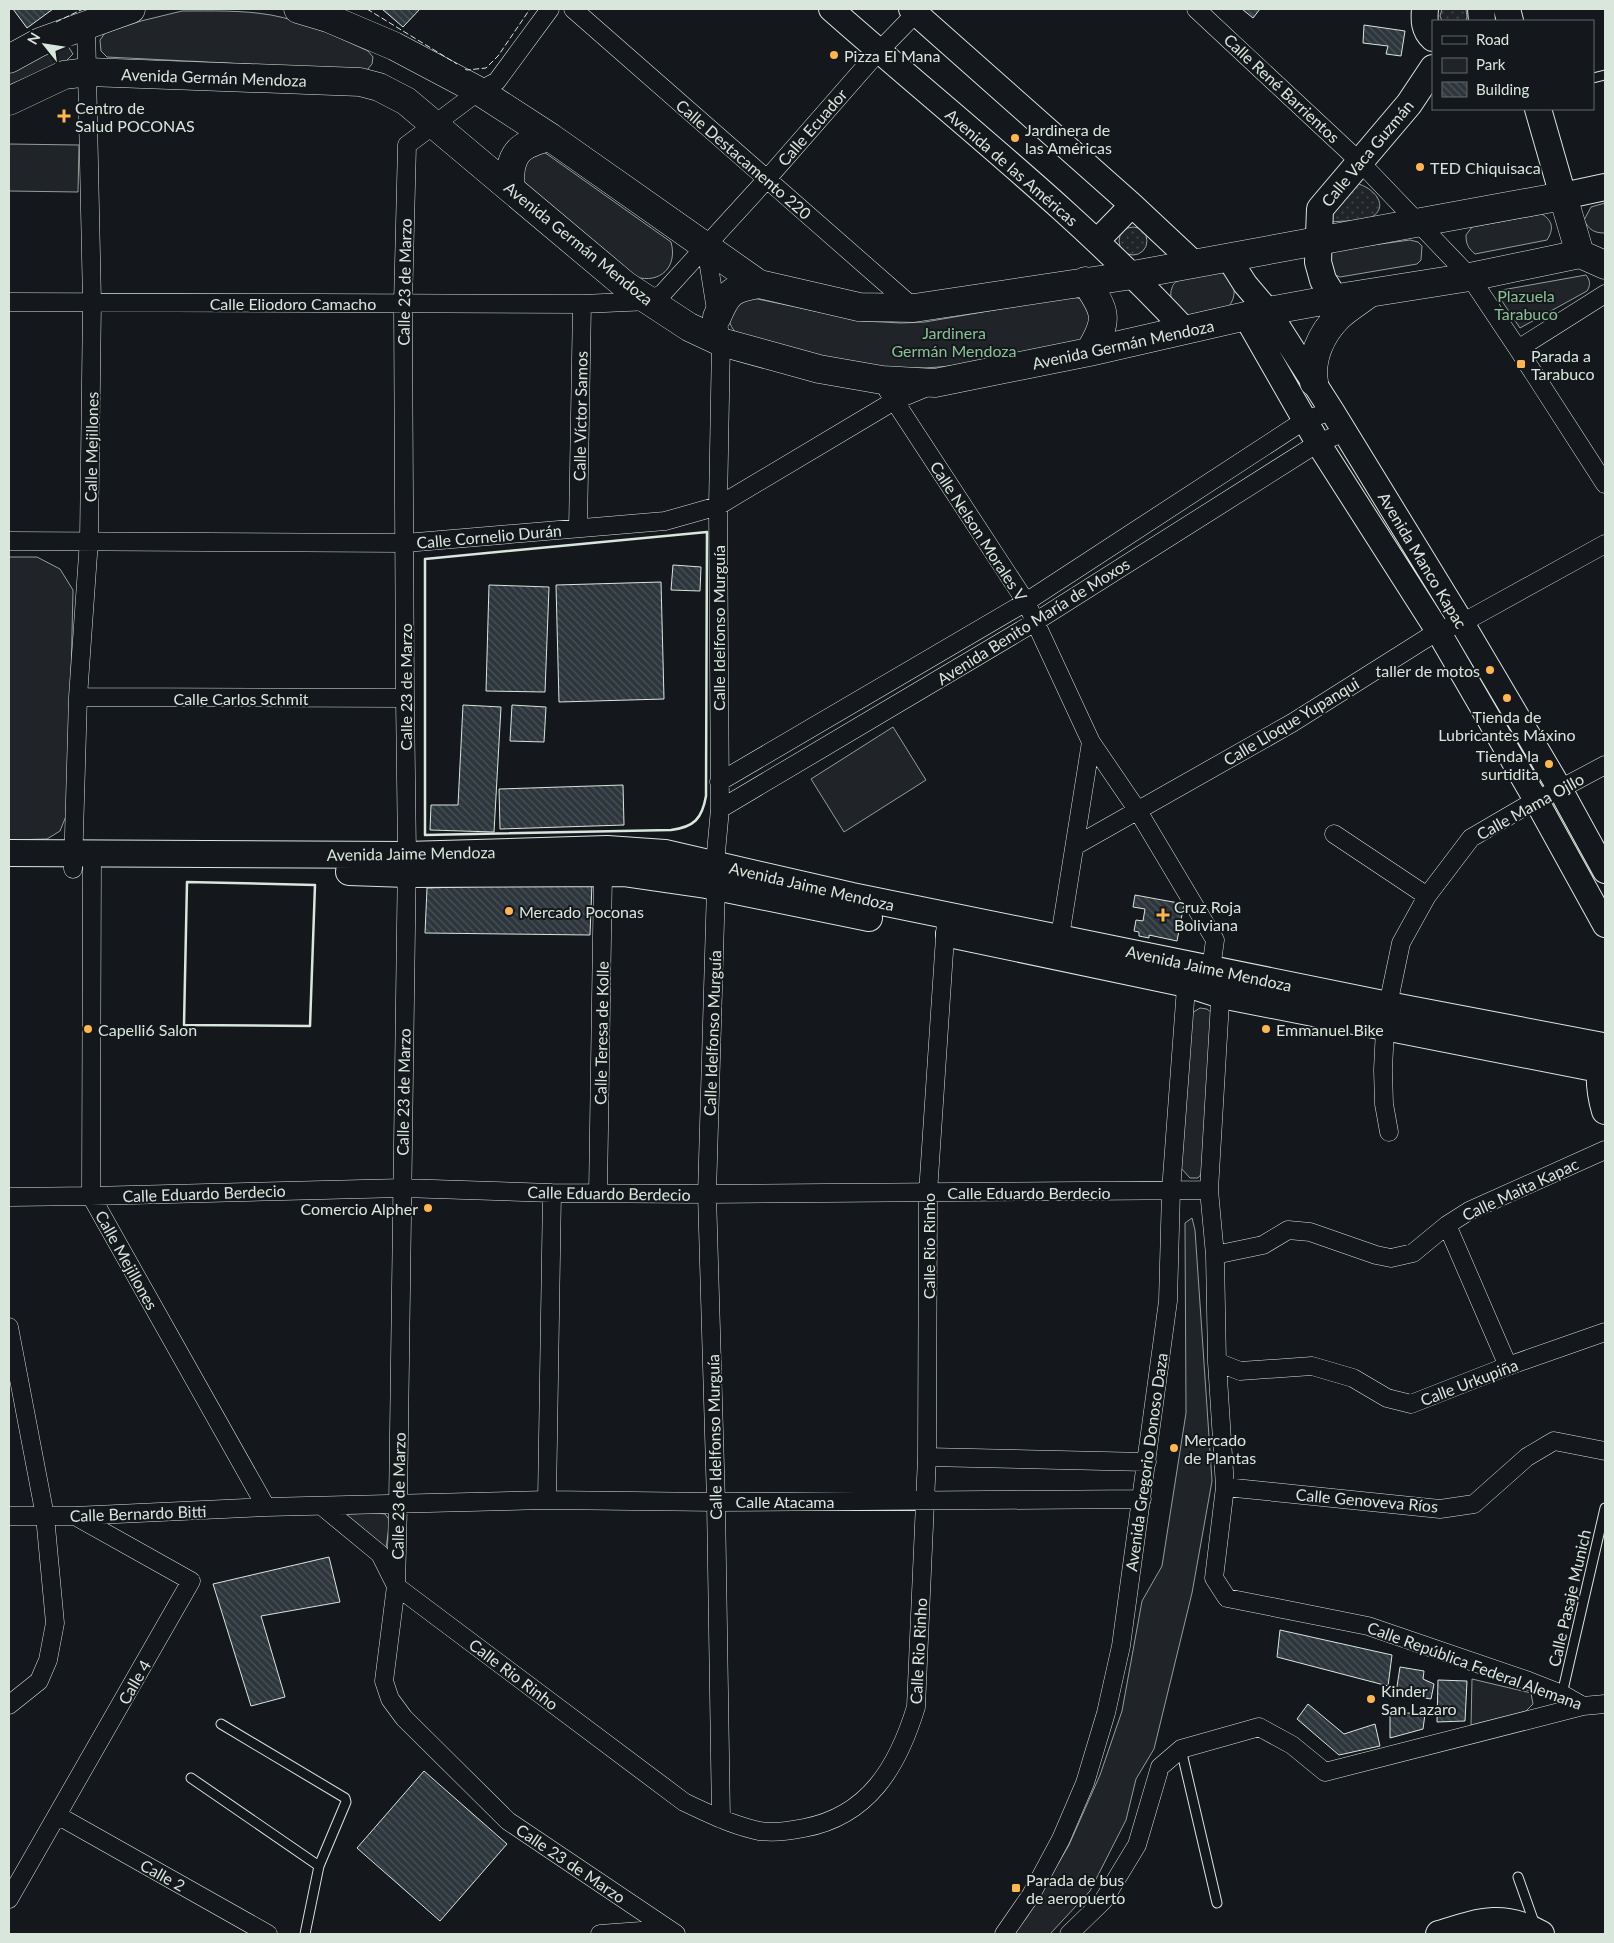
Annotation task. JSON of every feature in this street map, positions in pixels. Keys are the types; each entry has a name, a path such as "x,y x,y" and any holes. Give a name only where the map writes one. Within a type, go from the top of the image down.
{"highway":[{"path":"9,60 40,42 131,9"},
{"path":"298,9 328,18 372,36 479,91 550,137 759,284 859,307 914,308 1134,275 1562,196 1593,254 1605,265"},
{"path":"360,82 378,64 380,51 372,36"},
{"name":"Avenida Germán Mendoza","path":"9,101 64,75 88,72 360,82 380,87 406,101 434,123 626,285 689,327 719,329 819,369 888,391 1089,352 1257,314 1371,292 1470,277 1593,254"},
{"path":"510,188 511,162 520,149 533,141 550,137"},
{"path":"1085,282 1102,307 1104,320 1100,334 1089,352"},
{"path":"719,329 723,304 731,292 759,284"},
{"path":"1314,382 1312,368 1320,342 1338,317 1371,292"}],"main road":[{"name":"Avenida de las Américas","path":"831,9 1097,241 1134,275 1186,331"},
{"path":"1425,9 1426,27 1432,36"},
{"path":"916,10 1195,264"},
{"path":"1489,13 1507,20"},
{"name":"Calle Vaca Guzmán","path":"1335,299 1323,280 1318,262 1320,209 1409,104 1432,70"},
{"path":"1538,110 1562,196 1605,187"},
{"path":"1097,241 1132,205"},
{"name":"Avenida Manco Kapac","path":"1228,257 1245,284 1305,420 1438,631 1536,800 1605,925"},
{"name":"Avenida Manco Kapac","path":"1257,314 1314,382 1332,410 1462,623 1605,871"},
{"name":"Avenida Jaime Mendoza","path":"9,853 82,861 261,870 407,864 607,849 665,853 716,875"},
{"name":"Avenida Jaime Mendoza","path":"9,870 82,861"},
{"name":"Avenida Jaime Mendoza","path":"407,864 603,873 716,875 946,924 1206,976 1386,1016 1602,1052"},
{"path":"1602,1052 1600,1095 1605,1111"},
{"path":"1439,1934 1481,1922 1497,1920 1515,1923 1539,1933"}],"street":[{"name":"Calle 23 de Marzo","path":"550,9 497,81 479,91 434,123 408,145 403,304 404,698 407,864 398,1505 396,1586 384,1681 390,1699 404,1718 508,1820 672,1932"},
{"name":"Calle Destacamento 220","path":"573,9 914,308"},
{"name":"Calle René Barrientos","path":"1196,9 1360,162 1470,277 1605,484"},
{"name":"Calle Ecuador","path":"706,247 916,10"},
{"name":"Calle Mejillones","path":"86,24 92,302 89,540 78,697 91,1196 266,1508"},
{"path":"650,301 663,293 706,247"},
{"name":"Calle Idelfonso Murguía","path":"706,247 719,329 720,809 716,875 708,1194 716,1502 721,1819"},
{"path":"1518,349 1605,294"},
{"name":"Calle Eliodoro Camacho","path":"9,302 582,304 650,301"},
{"name":"Calle Víctor Samos","path":"578,528 582,304"},
{"name":"Calle Cornelio Durán","path":"9,541 405,543 665,521 718,506 888,391"},
{"name":"Calle Nelson Morales V","path":"888,391 1026,602 1091,742 1138,812 1215,940 1206,976"},
{"name":"Avenida Benito María de Moxos","path":"719,782 1026,602 1305,420 1332,410"},
{"name":"Avenida Benito María de Moxos","path":"720,809 1035,622 1318,443 1345,432"},
{"name":"Calle Lloque Yupanqui","path":"1075,846 1292,723 1438,631 1462,623 1605,544"},
{"name":"Calle Carlos Schmit","path":"78,697 404,698"},
{"path":"1059,947 1091,742"},
{"name":"Calle Mama Ojllo","path":"1389,1132 1384,1104 1383,1078 1386,1016 1401,943 1427,896 1471,838 1536,800 1560,790 1605,764"},
{"path":"1334,834 1427,896"},
{"name":"Calle Teresa de Kolle","path":"598,1193 603,873"},
{"name":"Calle Rio Rinho","path":"323,1507 380,1554 396,1586 684,1802 721,1819 756,1831 790,1831 814,1826 844,1815 865,1800 890,1768 908,1735 916,1707 927,1457 928,1192 946,924"},
{"path":"1206,976 1209,1190 1215,1255 1217,1362 1225,1486"},
{"name":"Avenida Gregorio Donoso Daza","path":"1004,1934 1031,1894 1061,1839 1085,1782 1106,1713 1121,1646 1168,1301 1171,1191 1206,976"},
{"name":"Calle Maita Kapac","path":"1215,1255 1263,1245 1288,1230 1310,1232 1376,1255 1391,1258 1413,1253 1447,1225 1469,1211 1605,1150"},
{"name":"Calle Eduardo Berdecio","path":"9,1197 402,1188 708,1194 1209,1190"},
{"path":"546,1500 552,1192"},
{"path":"1447,1225 1508,1366"},
{"path":"9,1328 45,1516 55,1623 48,1660 39,1681 9,1705"},
{"name":"Calle Urkupiña","path":"1217,1362 1240,1371 1312,1366 1353,1378 1387,1398 1411,1404 1508,1366 1605,1332"},
{"name":"Calle Genoveva Ríos","path":"1225,1486 1440,1508 1474,1504 1528,1457 1554,1441 1605,1451"},
{"path":"927,1457 1147,1462"},
{"name":"Calle República Federal Alemana","path":"1225,1486 1214,1578 1227,1598 1368,1626 1562,1694 1583,1706 1605,1704"},
{"name":"Calle Atacama","path":"398,1505 546,1500 716,1502 1142,1499"},
{"path":"266,1508 398,1505"},
{"name":"Calle Bernardo Bitti","path":"9,1516 74,1516 266,1508"},
{"name":"Calle 4","path":"9,1899 191,1582 74,1516"},
{"path":"1068,1934 1103,1901 1137,1845 1160,1767 1181,1749 1259,1727 1292,1745 1325,1772 1583,1706"},
{"name":"Calle 2","path":"57,1815 268,1934"},
{"path":"600,1934 672,1932"}],"lane":[{"name":"Calle Pasaje Munich","path":"1562,1694 1605,1508"},
{"path":"220,1724 345,1798 346,1802 320,1866 305,1934"},
{"path":"1181,1749 1217,1903"},
{"path":"191,1778 320,1866"},
{"path":"1518,1877 1539,1933"}],"green space":[{"path":"1442,9 1466,9 1467,17 1466,20 1442,20 1440,16"},
{"path":"182,11 249,12 296,21 368,51 373,57 372,64 367,70 107,57 101,51 100,40 105,33 141,21"},
{"path":"68,46 73,54 66,61 9,85 9,73 41,56"},
{"path":"9,144 79,145 78,192 9,191"},
{"path":"544,152 671,242 672,259 665,272 653,278 636,277 523,182 523,161"},
{"path":"1353,183 1366,187 1376,195 1380,206 1378,212 1369,218 1329,222 1326,216"},
{"path":"1605,203 1605,233 1595,232 1590,229 1584,220 1591,207"},
{"path":"1542,214 1548,219 1551,226 1551,232 1547,240 1475,254 1466,241 1466,235 1472,227"},
{"path":"1133,227 1143,231 1147,241 1143,251 1133,255 1123,251 1119,241 1123,231"},
{"path":"1410,240 1418,242 1422,246 1421,260 1417,264 1340,277 1333,274 1330,254 1336,250"},
{"path":"1218,271 1228,277 1233,286 1234,296 1229,306 1189,315 1174,304 1171,293 1176,282 1189,277"},
{"name":"Plazuela Tarabuco","path":"1586,275 1590,283 1587,291 1520,328 1500,298 1502,290"},
{"name":"Jardinera Germán Mendoza","path":"748,297 863,321 901,323 925,322 1070,297 1084,300 1094,310 1083,340 971,363 926,368 903,368 840,361 739,336 730,324 730,314 736,306"},
{"path":"9,557 37,557 60,569 73,590 68,811 60,831 47,839 9,840"},
{"path":"893,727 926,780 844,832 811,779"},
{"path":"1200,1008 1207,1009 1213,1014 1203,1172 1198,1178 1190,1178 1180,1167 1192,1013"},
{"path":"1192,1218 1195,1230 1212,1481 1192,1593 1154,1749 1136,1779 1126,1820 1090,1891 1050,1934 1014,1934 1027,1917 1069,1845 1100,1775 1122,1711 1142,1601 1162,1566 1186,1413 1185,1223"},
{"path":"341,1514 385,1514 390,1521 386,1548"},
{"path":"1472,1679 1531,1693 1533,1704 1526,1711 1471,1725"}],"building":[{"path":"13,9 53,9 27,28"},
{"path":"382,9 420,9 403,27"},
{"path":"1242,9 1260,9 1253,18"},
{"path":"1364,25 1405,31 1401,56 1386,54 1388,46 1363,43"},
{"path":"673,565 701,567 700,591 671,590"},
{"path":"661,582 664,699 559,702 556,585"},
{"path":"489,585 549,587 545,692 486,691"},
{"path":"463,705 501,707 494,832 430,830 431,805 458,805"},
{"path":"512,705 546,707 544,742 510,741"},
{"path":"623,785 624,825 500,829 499,789"},
{"name":"Mercado Poconas","path":"592,883 590,935 425,933 427,888"},
{"name":"Cruz Roja Boliviana","path":"1135,895 1184,904 1177,941 1149,935 1149,938 1139,936 1139,932 1134,931 1136,920 1143,921 1145,909 1133,907"},
{"path":"329,1557 340,1602 261,1616 285,1697 251,1706 213,1584"},
{"path":"1280,1630 1392,1655 1388,1686 1277,1657"},
{"path":"1400,1667 1424,1671 1423,1679 1434,1684 1431,1699 1396,1693"},
{"path":"1438,1680 1467,1681 1465,1721 1437,1722"},
{"path":"1308,1704 1344,1734 1375,1724 1380,1746 1339,1755 1297,1719"},
{"path":"1390,1712 1425,1714 1423,1729 1390,1738"},
{"path":"424,1771 507,1844 440,1921 357,1848"}],"fence":[{"path":"56,22 83,9"},
{"path":"367,9 457,64"},
{"path":"465,69 486,68 498,56 530,9"}],"wall":[{"path":"707,532 706,796 702,811 696,821 686,827 671,830 425,835 425,559 707,532"},
{"path":"187,882 315,885 310,1026 184,1025 187,882"}],"place":[{"name":"Pizza El Mana","path":"834,55"},
{"name":"Centro de Salud POCONAS","path":"64,116"},
{"name":"Jardinera de las Américas","path":"1015,138"},
{"name":"TED Chiquisaca","path":"1420,167"},
{"name":"Parada a Tarabuco","path":"1521,364"},
{"name":"taller de motos","path":"1490,670"},
{"name":"Tienda de Lubricantes Máxino","path":"1507,698"},
{"name":"Tienda la surtidita","path":"1549,764"},
{"name":"Mercado Poconas","path":"509,911"},
{"name":"Cruz Roja Boliviana","path":"1163,915"},
{"name":"Capelli6 Salon","path":"88,1029"},
{"name":"Emmanuel Bike","path":"1266,1029"},
{"name":"Comercio Alpher","path":"428,1208"},
{"name":"Mercado de Plantas","path":"1174,1448"},
{"name":"Kinder San Lazaro","path":"1371,1699"},
{"name":"Parada de bus de aeropuerto","path":"1016,1888"}]}
